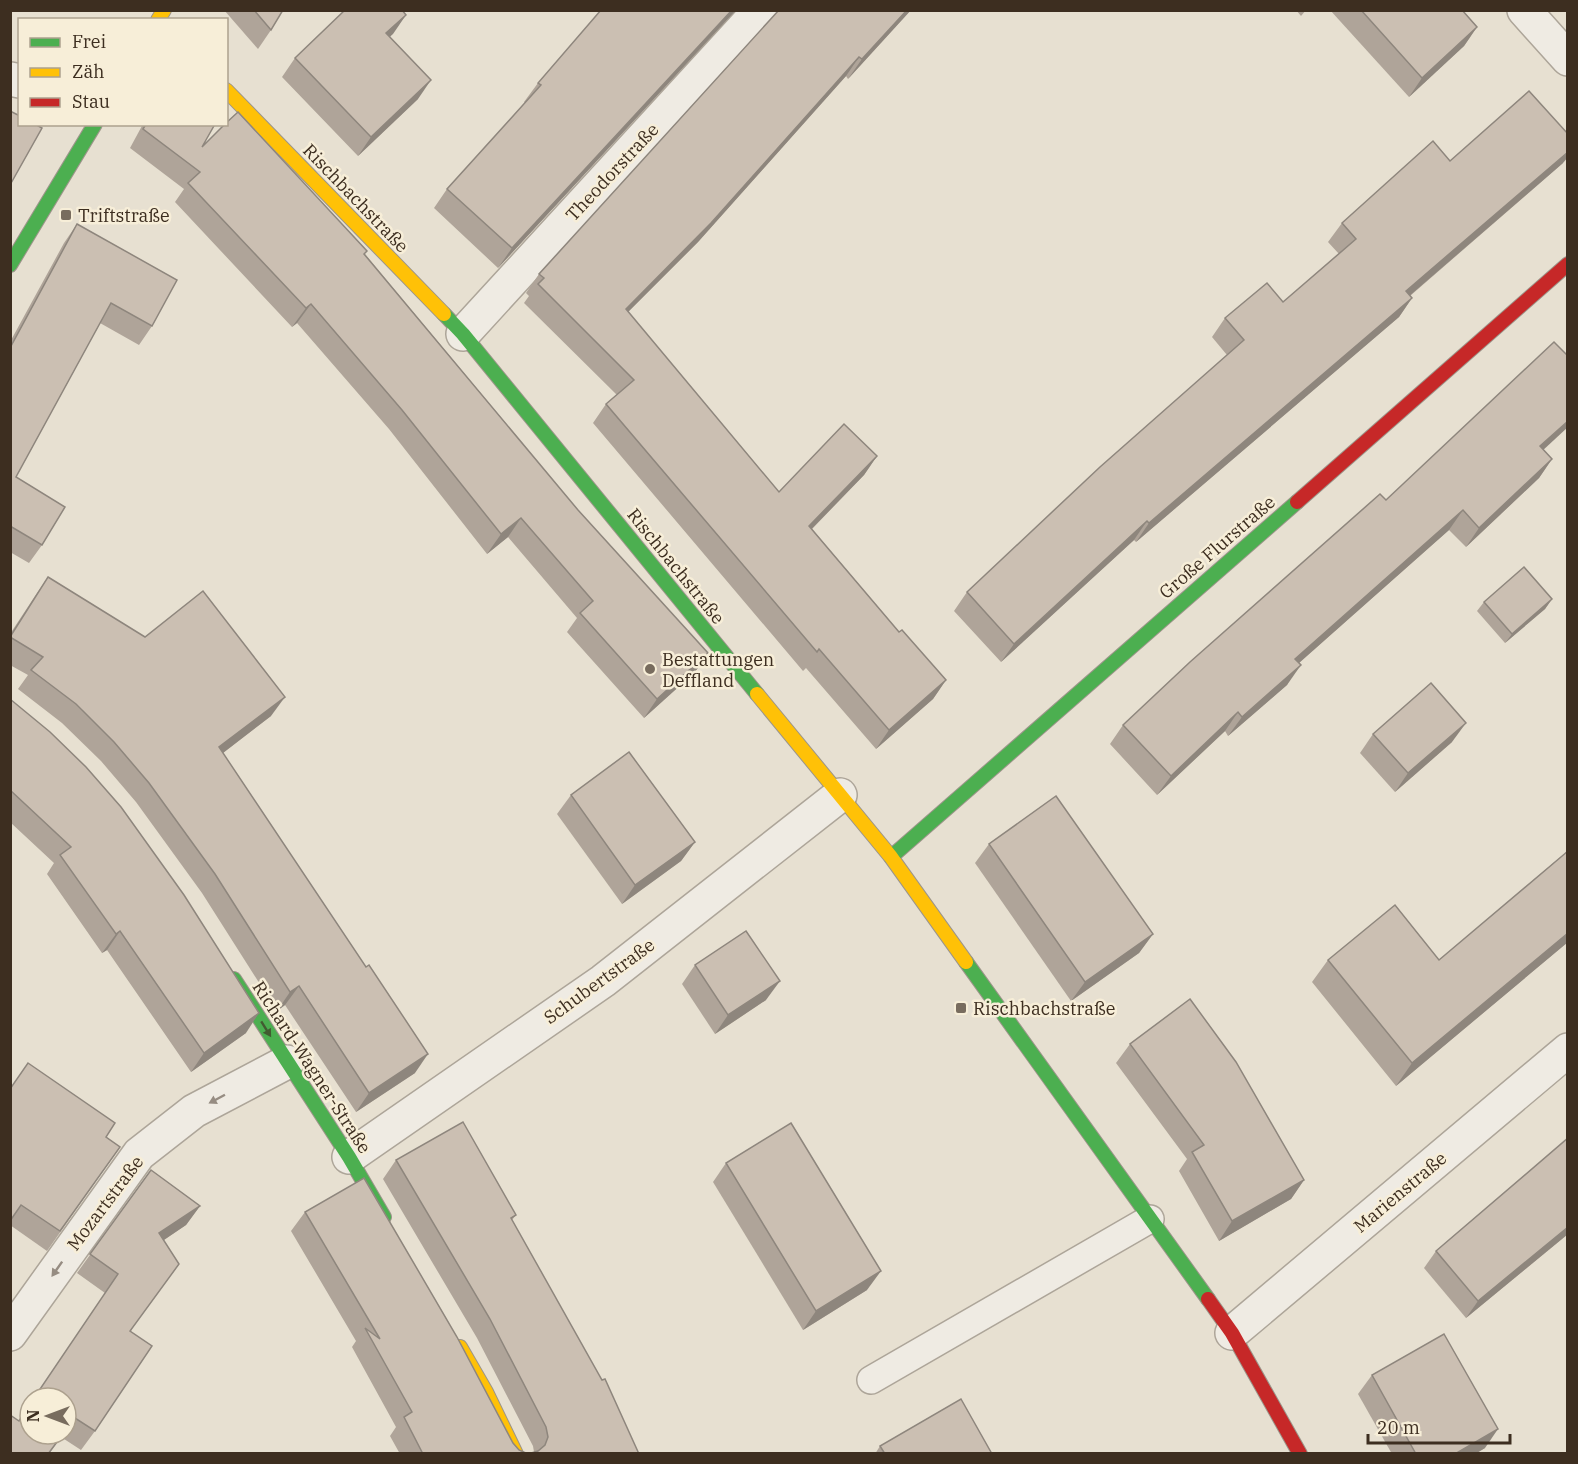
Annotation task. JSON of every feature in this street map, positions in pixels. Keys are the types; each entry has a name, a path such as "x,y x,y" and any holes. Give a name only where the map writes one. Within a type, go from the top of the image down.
{"street":[{"name":"Theodorstraße","path":"463,334 760,10"},
{"path":"1524,10 1568,59"},
{"name":"Rischbachstraße","path":"228,92 463,334 891,857 1232,1333 1300,1454"},
{"path":"10,265 94,126"},
{"name":"Große Flurstraße","path":"891,857 1568,264"},
{"name":"Schubertstraße","path":"349,1157 603,981 840,795"},
{"name":"Richard-Wagner-Straße","path":"227,967 349,1157 391,1228"},
{"name":"Marienstraße","path":"1232,1333 1568,1050"},
{"name":"Mozartstraße","path":"10,1334 139,1154 194,1111 287,1062"},
{"path":"451,1331 486,1392 516,1454"}],"lane":[{"path":"871,1380 1150,1219"}],"building":[{"path":"254,10 283,10 271,30"},
{"path":"345,10 402,10 406,15 386,33 431,80 371,137 295,58"},
{"path":"601,10 732,10 512,248 447,189 541,85 538,83"},
{"path":"779,10 907,10 862,59 859,57 711,223 626,309 779,492 844,424 877,456 809,526 899,632 902,630 946,680 889,730 819,649 817,652 606,404 634,380 538,284 544,278 539,274"},
{"path":"1361,10 1462,10 1477,27 1422,78"},
{"path":"1529,91 1568,134 1568,152 1406,291 1412,298 1149,523 1147,521 1014,644 967,592 1100,467 1244,340 1225,318 1267,283 1283,302 1356,239 1342,223 1433,141 1450,161"},
{"path":"10,111 18,115 18,126 42,128 10,185"},
{"path":"238,112 367,251 364,254 578,510 708,653 657,699 580,613 593,601 521,518 501,534 402,410 311,304 306,308 188,183 200,172 143,129 145,126 214,126 202,147 223,126 228,126 228,121"},
{"path":"77,224 177,280 152,326 111,303 16,477 65,507 42,545 10,526 10,348"},
{"path":"1554,342 1568,356 1568,421 1540,446 1552,459 1479,528 1463,510 1295,659 1301,665 1242,717 1238,712 1171,776 1123,725 1190,662 1380,494 1386,500"},
{"path":"1524,567 1552,599 1512,634 1484,602"},
{"path":"48,577 145,637 203,591 285,697 219,747 366,967 369,965 428,1054 369,1093 299,986 290,992 215,874 149,783 114,742 76,704 31,670 43,657 10,637"},
{"path":"1431,683 1466,723 1408,773 1373,734"},
{"path":"10,699 50,732 86,767 121,807 184,895 259,1013 204,1053 120,931 116,934 60,855 71,847 10,790"},
{"path":"629,752 695,842 635,885 571,795"},
{"path":"1056,796 1153,934 1085,982 989,844"},
{"path":"1568,851 1568,933 1412,1063 1328,960 1395,905 1439,960"},
{"path":"746,931 780,981 728,1015 695,965"},
{"path":"1190,999 1236,1062 1304,1180 1232,1221 1192,1152 1204,1145 1130,1044"},
{"path":"28,1063 115,1123 106,1137 120,1147 60,1231 21,1205 10,1221 10,1089"},
{"path":"463,1122 516,1215 511,1218 602,1380 605,1379 639,1454 528,1454 538,1451 545,1445 548,1437 546,1427 490,1319 396,1160"},
{"path":"791,1123 881,1271 816,1311 726,1163"},
{"path":"1568,1138 1568,1227 1478,1301 1436,1251"},
{"path":"151,1170 200,1206 159,1233 179,1264 130,1331 152,1346 95,1431 78,1420 78,1386 42,1386 118,1274 90,1254"},
{"path":"364,1178 457,1337 513,1443 519,1450 528,1454 423,1454 404,1417 412,1412 365,1328 380,1339 305,1212"},
{"path":"1444,1334 1498,1429 1455,1454 1416,1454 1372,1375"},
{"path":"961,1399 992,1454 885,1454 880,1446"},
{"path":"10,1415 18,1420 18,1446 54,1446 48,1454 10,1454"}],"traffic: fast":[{"path":"10,265 94,126"},
{"path":"444,314 463,334 757,694"},
{"path":"891,857 1297,502"},
{"path":"966,962 1208,1299"},
{"path":"234,979 349,1157 384,1217"}],"traffic: slow":[{"path":"159,18 164,10"},
{"path":"228,92 444,314"},
{"path":"757,694 891,857 966,962"},
{"path":"460,1347 486,1392 516,1454"}],"traffic: jam":[{"path":"1297,502 1568,264"},
{"path":"1208,1299 1232,1333 1300,1454"}],"place":[{"name":"Triftstraße","path":"66,215"},
{"name":"Bestattungen Deffland","path":"650,669"},
{"name":"Rischbachstraße","path":"961,1008"}]}
